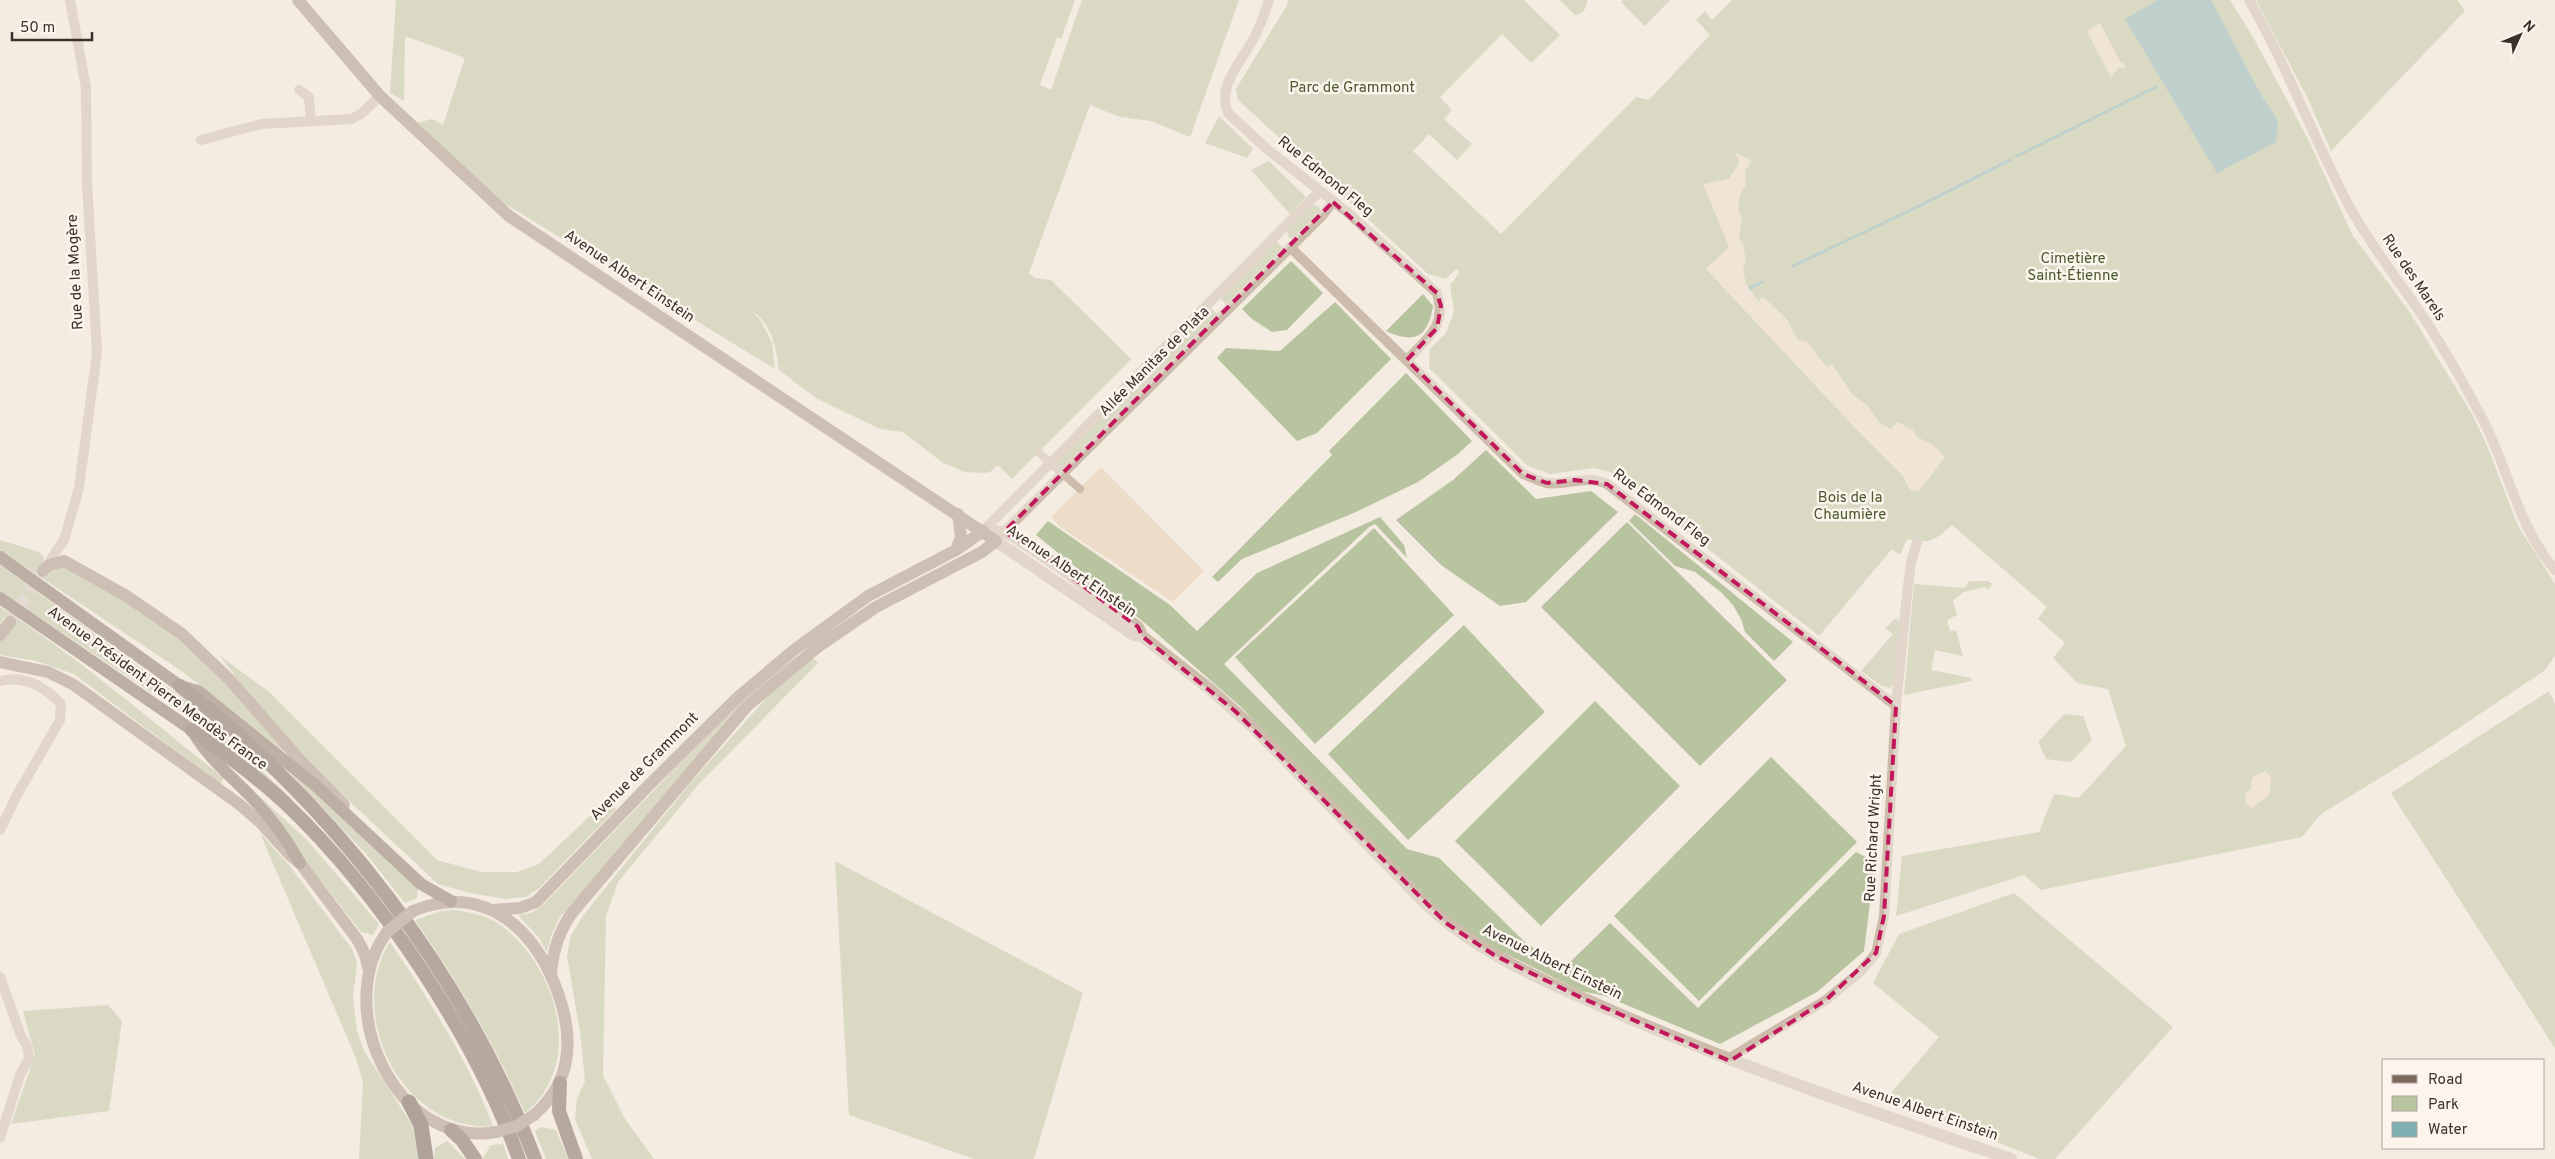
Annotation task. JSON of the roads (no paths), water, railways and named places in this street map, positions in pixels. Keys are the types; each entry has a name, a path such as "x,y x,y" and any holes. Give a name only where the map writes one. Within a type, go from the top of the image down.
{"highway":[{"name":"Avenue Président Pierre Mendès France","path":"180,686 214,713 293,789 328,825 398,910 458,1001 495,1069 535,1159"},
{"name":"Avenue Président Pierre Mendès France","path":"192,730 238,764 284,803 317,837 405,944 448,1013 484,1079 519,1159"},
{"path":"560,1083 559,1111 576,1159"},
{"path":"409,1102 421,1125 426,1159"},
{"path":"450,1130 462,1140 475,1159"}],"main road":[{"name":"Avenue Albert Einstein","path":"298,0 380,96 509,216 982,531 1000,537"},
{"path":"956,550 961,537 958,514"},
{"name":"Avenue de Grammont","path":"492,910 520,908 536,902 649,785 737,698 816,632 868,596 956,550 982,531"},
{"path":"551,972 554,947 559,933 571,914 747,706 819,646 876,607 982,552 1000,537"},
{"name":"Avenue Président Pierre Mendès France","path":"0,557 180,686"},
{"path":"46,568 64,561 125,595 182,634 230,680 273,731 357,817 365,829"},
{"name":"Avenue Président Pierre Mendès France","path":"0,598 192,730"},
{"path":"0,635 10,622"},
{"path":"816,632 819,646"},
{"path":"0,662 48,672 74,685 239,804 300,863"},
{"path":"180,686 198,691 284,759 365,829 421,884 451,901"},
{"path":"192,730 201,748 256,801 285,837 300,863 357,939 364,952 369,970"},
{"path":"451,901 464,902 492,910 515,924 532,942 551,972 564,1010 569,1038 567,1061 560,1083 543,1108 534,1115 516,1126 496,1132 471,1134 450,1130 425,1117 409,1102 388,1077 370,1034 366,996 369,970 375,950 387,932 413,911 438,902 451,901"}],"street":[{"name":"Rue de la Mogère","path":"64,540 79,488 97,352 87,183 86,88 70,0"},
{"name":"Rue Edmond Fleg","path":"1270,0 1256,36 1235,69 1224,92 1224,106 1228,113 1267,149 1333,202 1438,293 1441,306 1437,328 1407,360"},
{"name":"Rue des Marels","path":"2249,0 2348,204 2381,260 2417,308 2448,356 2484,423 2512,496 2528,528 2555,570"},
{"path":"299,90 309,97 311,122"},
{"path":"201,140 261,124 356,118 380,96"},
{"name":"Allée Manitas de Plata","path":"982,531 1319,192"},
{"name":"Allée Manitas de Plata","path":"1000,537 1290,248 1333,202"},
{"name":"Rue Edmond Fleg","path":"1290,248 1523,474 1547,483 1599,480 1607,484 1896,706"},
{"path":"1039,453 1080,488"},
{"name":"Avenue Albert Einstein","path":"1000,537 1134,635 1142,636 1235,711 1427,905 1468,939 1494,955 1584,999 1730,1061 2011,1159"},
{"path":"64,540 64,561"},
{"path":"46,568 64,540"},
{"name":"Rue Richard Wright","path":"1730,1061 1733,1056 1826,1000 1860,972 1876,953 1884,916 1896,706 1910,562 1917,542"},
{"path":"0,681 18,679 37,685 50,692 61,704 60,720 18,793 0,830"},
{"path":"0,977 21,1036 27,1046 29,1058 20,1075 0,1138"}],"water":[{"path":"2158,0 2211,0 2261,95 2278,121 2276,142 2217,173 2125,19"}],"waterway":[{"path":"2017,156 2156,87"},
{"path":"1793,266 2010,160"},
{"path":"1750,288 1762,282"}],"tunnel":[{"path":"10,622 43,571"}],"park label":[{"name":"Parc de Grammont","path":"1352,88"},
{"name":"Cimetière Saint-Étienne","path":"2073,268"},
{"name":"Bois de la Chaumière","path":"1850,506"}]}
